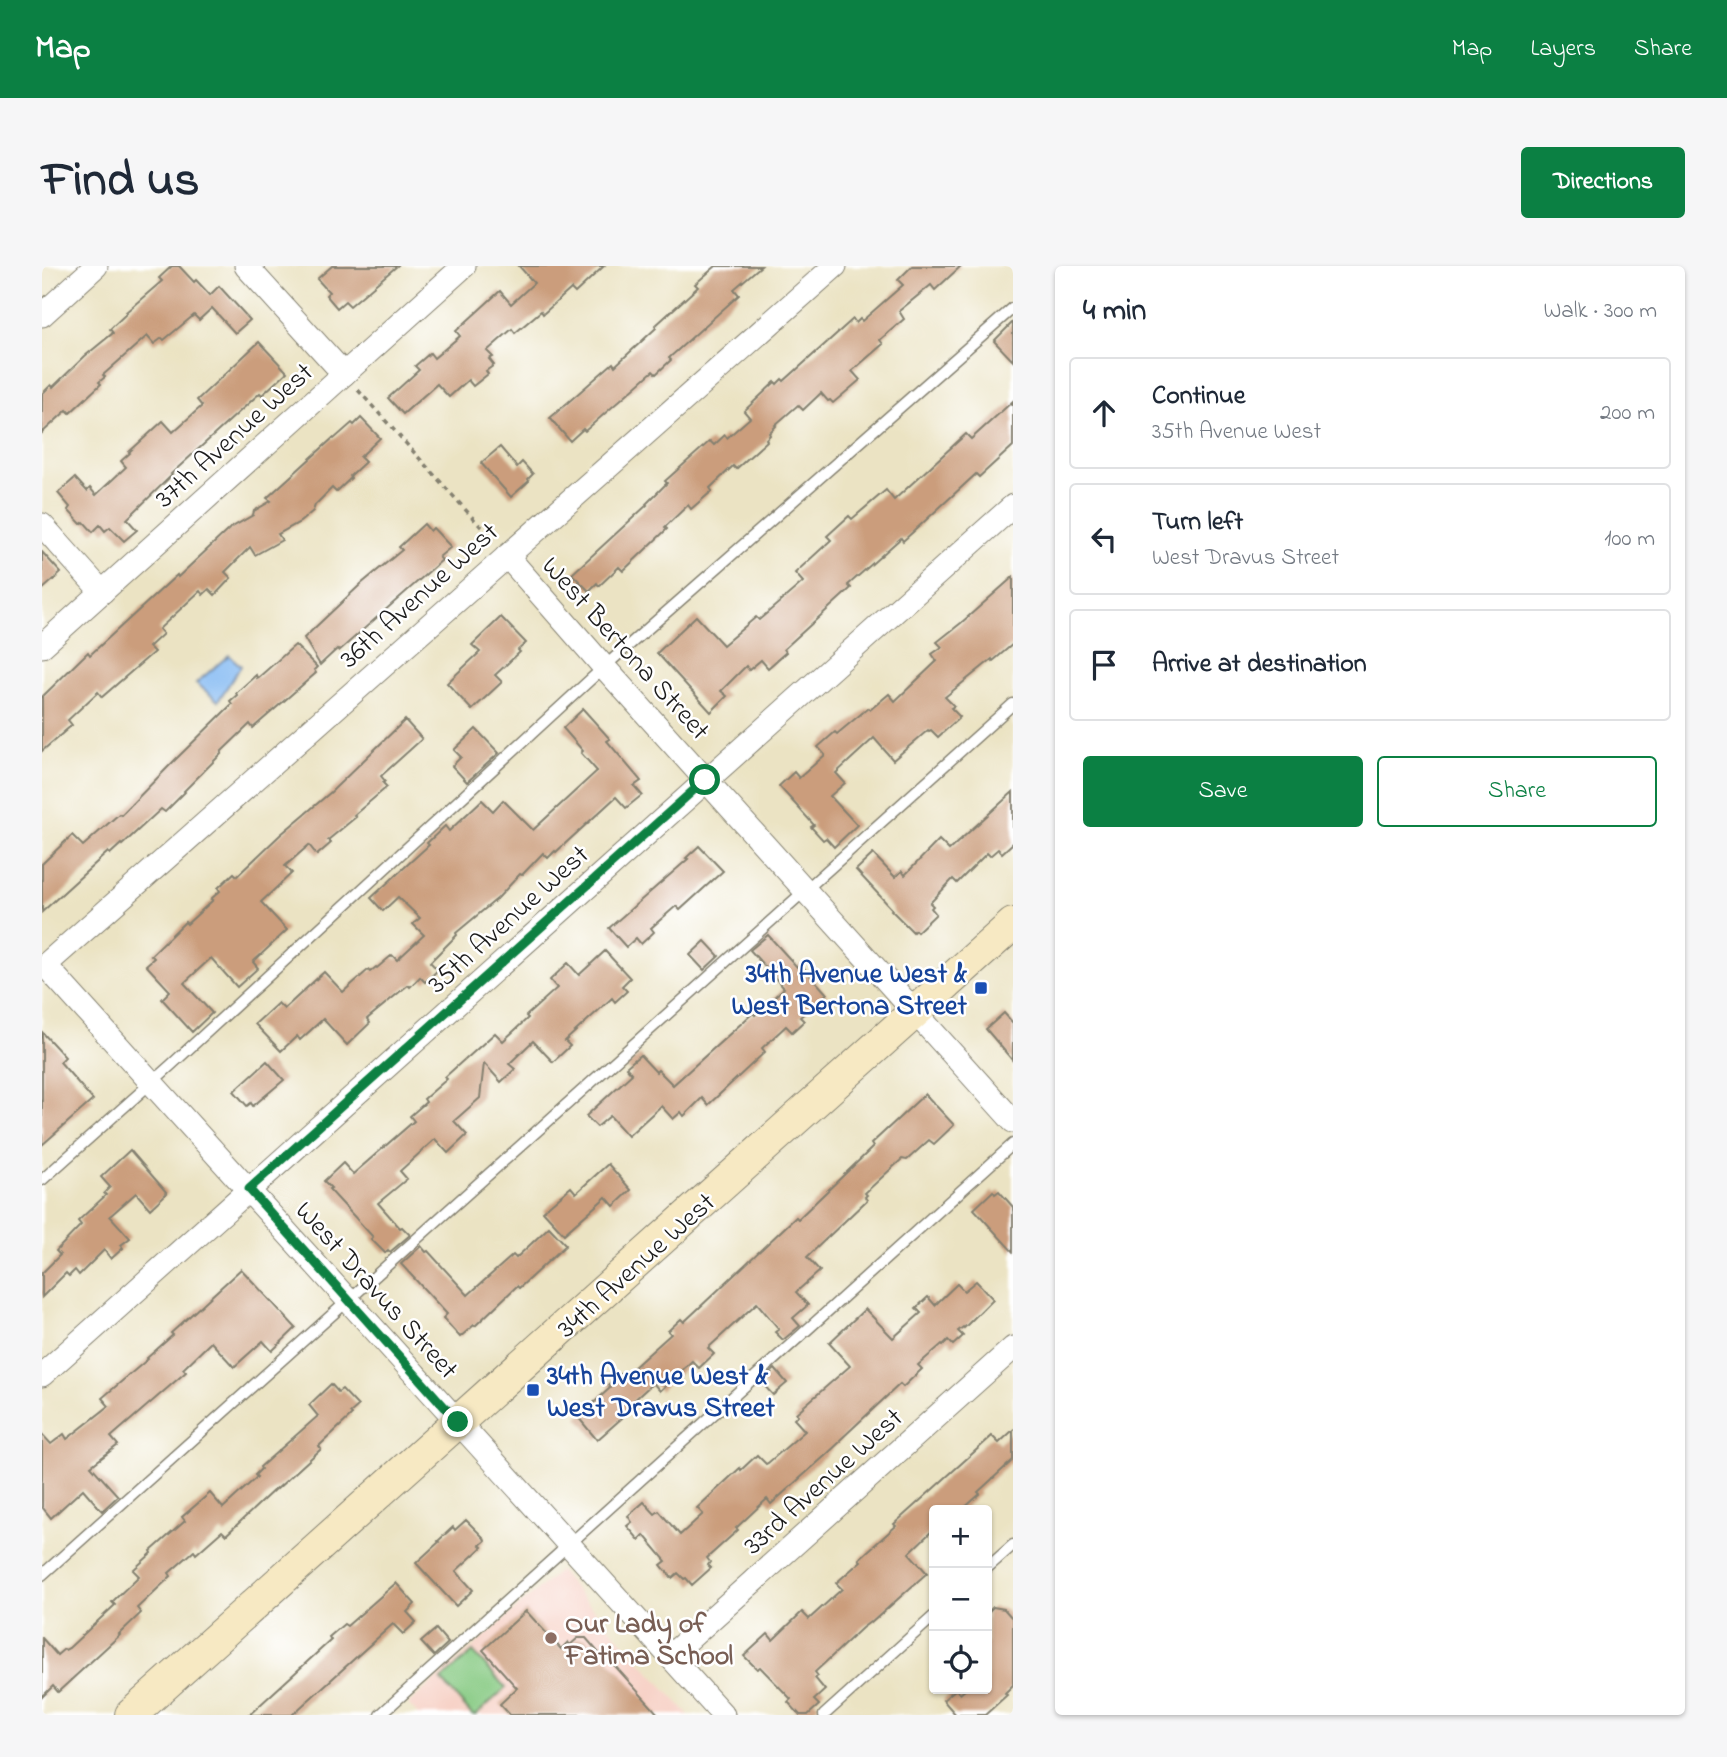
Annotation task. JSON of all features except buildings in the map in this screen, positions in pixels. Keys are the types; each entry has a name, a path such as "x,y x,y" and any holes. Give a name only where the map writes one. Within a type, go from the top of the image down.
{"street":[{"path":"42,315 96,266"},
{"path":"246,266 350,381"},
{"name":"37th Avenue West","path":"42,646 350,381 464,266"},
{"name":"36th Avenue West","path":"43,966 835,266"},
{"name":"35th Avenue West","path":"42,1375 1013,506"},
{"path":"42,525 102,592"},
{"name":"West Bertona Street","path":"507,556 1013,1121"},
{"name":"34th Avenue West","path":"131,1715 1013,924"},
{"name":"West Dravus Street","path":"43,966 249,1189 723,1715"},
{"name":"33rd Avenue West","path":"670,1656 1013,1348"}],"lane":[{"path":"42,1180 604,667 1013,308"},
{"path":"42,1575 1013,704"},
{"path":"380,1715 1013,1144"},
{"path":"988,1568 1013,1545"},
{"path":"824,1715 929,1620"}],"path":[{"path":"350,381 490,537"}],"shaded area":[{"name":"Our Lady of Fatima School","path":"559,1571 689,1715 418,1715 408,1704"}],"green space":[{"path":"473,1652 506,1688 476,1715 472,1715 441,1680"}],"water":[{"path":"229,655 241,666 218,701 196,683"}],"place":[{"name":"34th Avenue West & West Bertona Street","path":"981,988"},
{"name":"34th Avenue West & West Dravus Street","path":"533,1390"},
{"name":"Our Lady of Fatima School","path":"551,1638"}],"route":[{"path":"458,1422 249,1189 705,780"}]}
